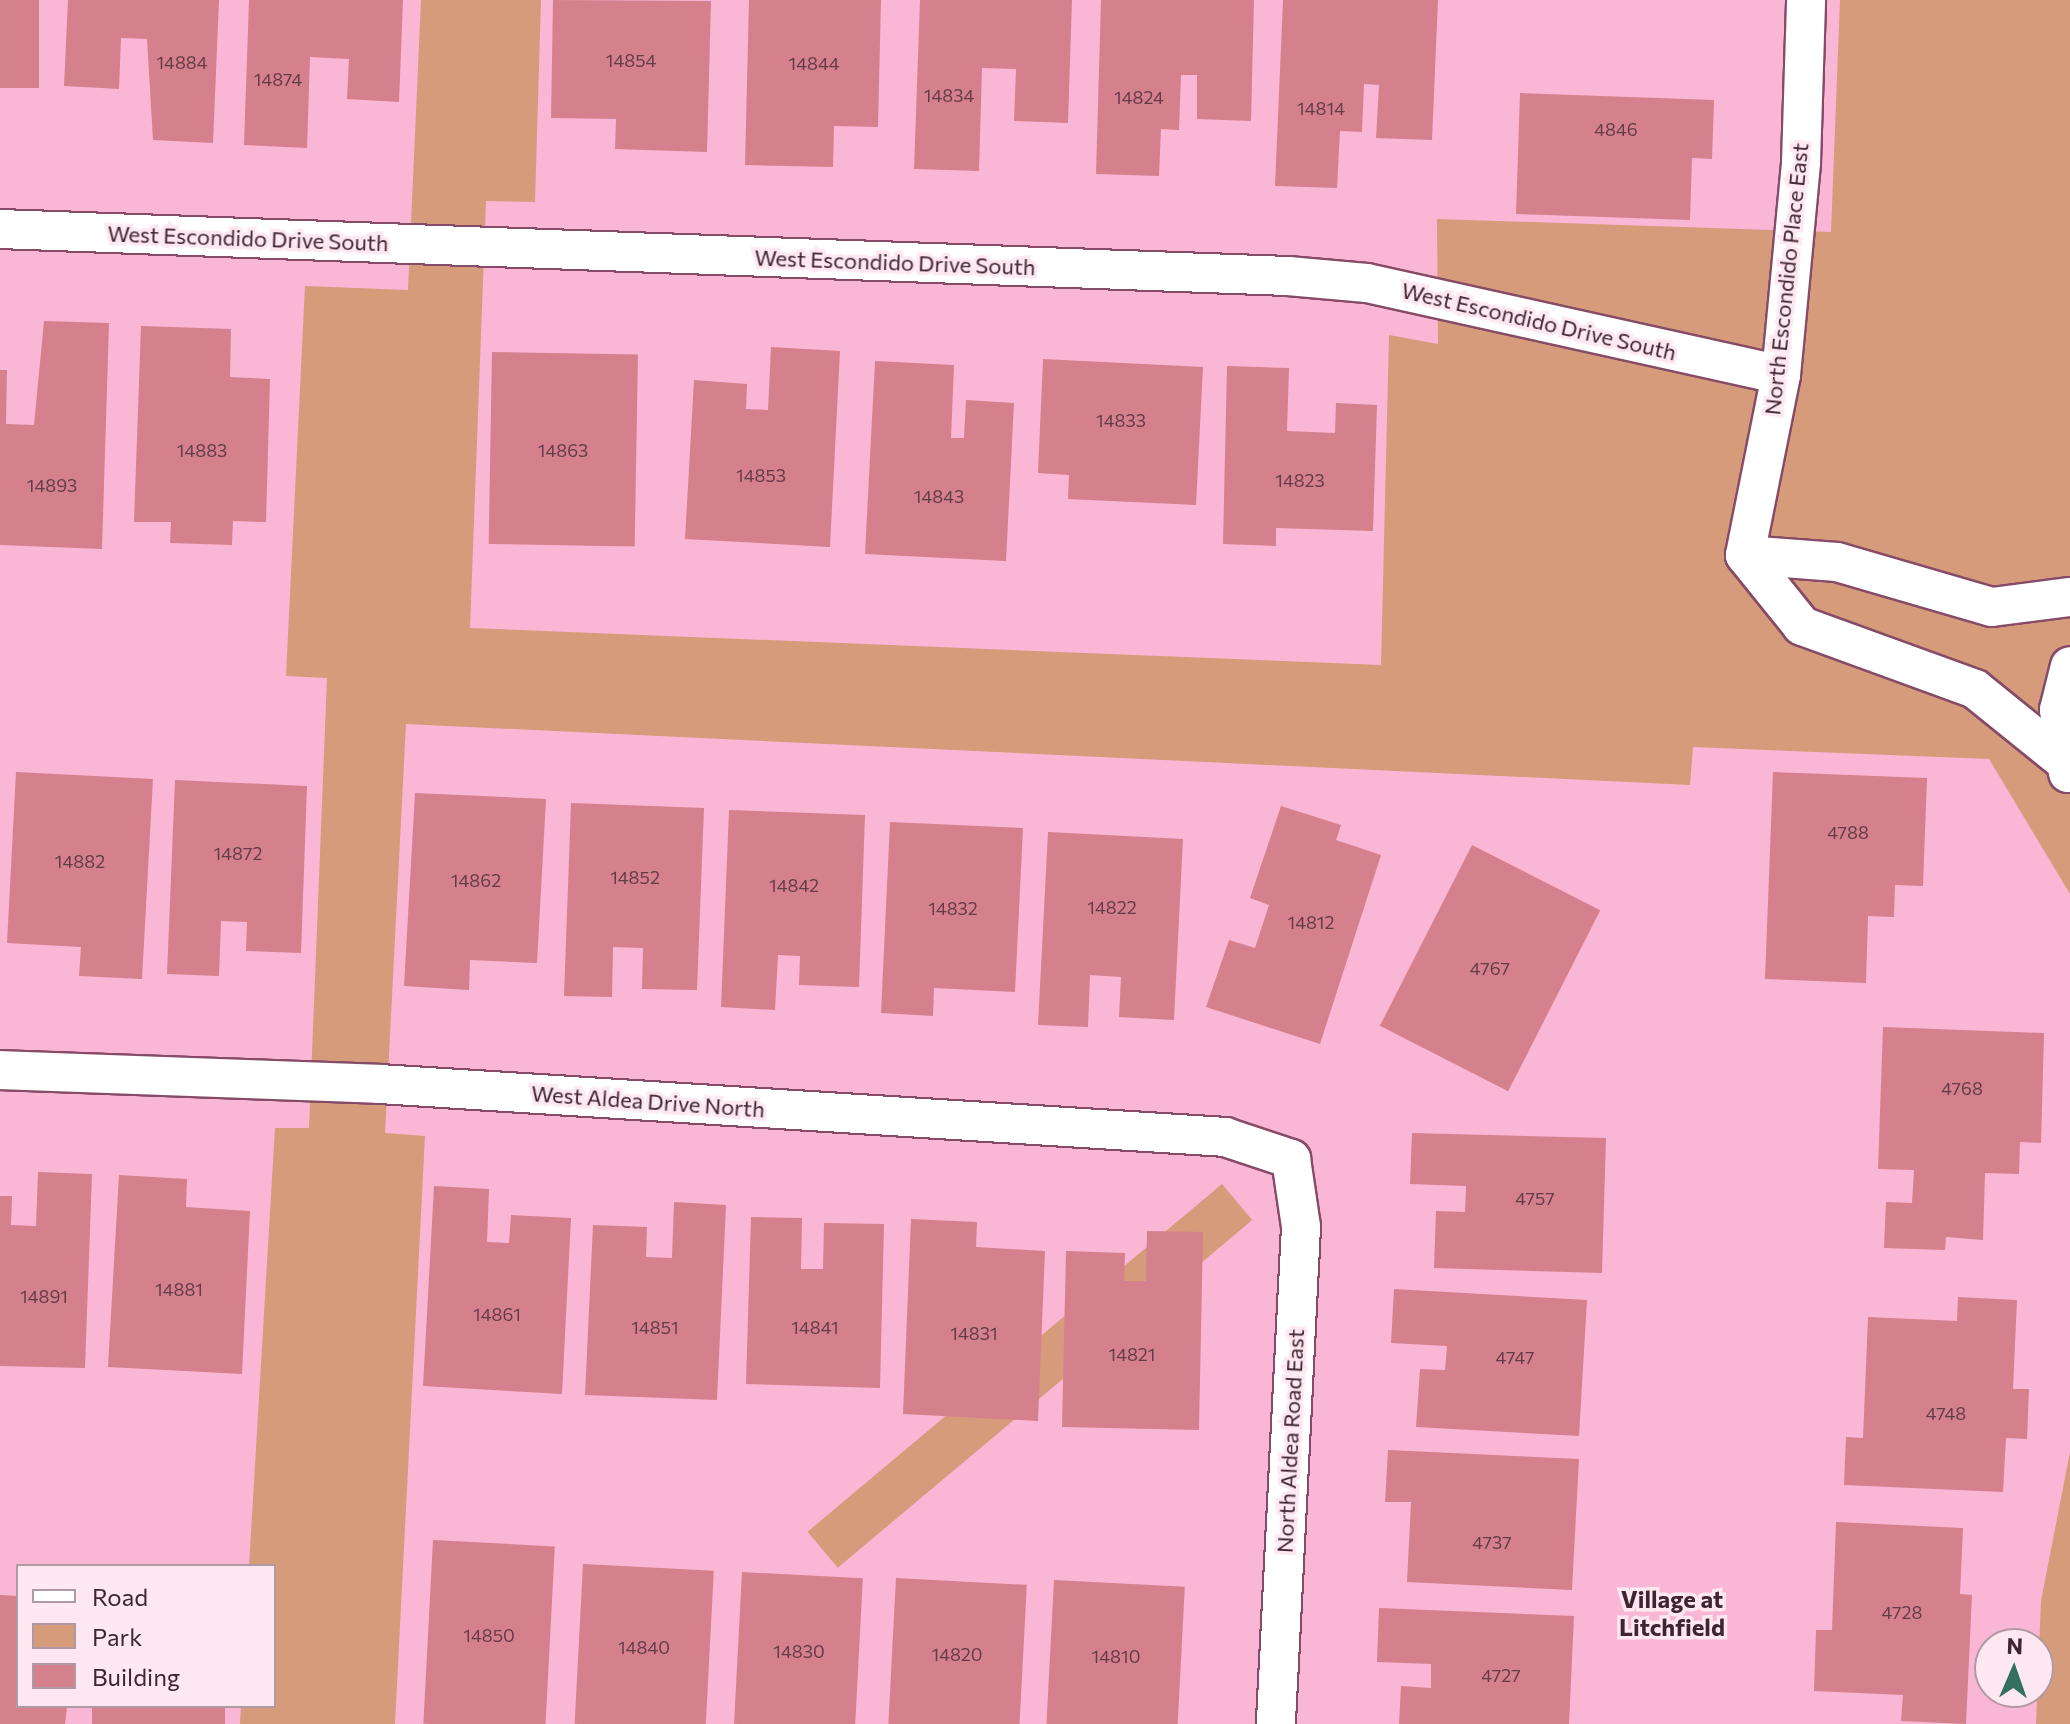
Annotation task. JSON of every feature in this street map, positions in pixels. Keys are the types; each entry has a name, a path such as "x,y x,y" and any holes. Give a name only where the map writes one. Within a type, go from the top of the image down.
{"street":[{"name":"North Escondido Place East","path":"1745,555 1781,375 1801,162 1806,0"},
{"name":"West Escondido Drive South","path":"0,229 1288,276 1367,283 1781,375"},
{"path":"1745,555 1837,562 1992,607 2070,597"},
{"path":"1745,555 1802,626 1975,689 2066,770"},
{"path":"2066,770 2059,710 2070,666"},
{"name":"West Aldea Drive North","path":"0,1070 379,1084 1225,1137 1291,1159"},
{"name":"North Aldea Road East","path":"1276,1724 1301,1227 1291,1159"}],"green space":[{"path":"421,0 541,0 535,202 486,201 470,628 1381,665 1389,335 1438,344 1437,219 1831,232 1840,0 2070,0 2070,894 1989,759 1693,747 1690,785 406,724 385,1133 425,1136 395,1724 240,1724 241,1708 276,1708 276,1564 249,1564 275,1128 309,1128 327,678 286,676 305,286 408,290"},
{"path":"1222,1184 1252,1220 838,1568 808,1532"},
{"path":"2070,1452 2070,1724 2036,1724 2037,1708 2054,1708 2054,1628 2040,1628 2041,1601"}],"building":[{"path":"0,0 39,0 39,88 0,88"},
{"path":"68,0 219,0 213,143 153,140 147,39 121,38 119,89 64,86"},
{"path":"249,0 403,0 399,102 347,99 349,59 310,57 307,148 244,145"},
{"path":"553,0 711,1 707,152 615,149 616,119 551,118"},
{"path":"749,0 881,0 878,127 834,126 833,167 745,165"},
{"path":"920,0 1072,0 1068,123 1014,121 1016,69 982,68 979,171 914,169"},
{"path":"1101,0 1254,0 1251,121 1197,119 1197,75 1181,75 1179,130 1161,129 1159,176 1096,174"},
{"path":"1283,0 1438,0 1432,140 1376,138 1379,85 1364,84 1362,132 1340,131 1337,188 1275,186"},
{"path":"1520,93 1714,100 1712,159 1692,158 1690,220 1516,214"},
{"path":"44,321 109,323 102,549 0,545 0,370 7,370 6,424 34,425"},
{"path":"141,326 231,329 230,377 270,379 266,522 233,521 232,545 170,543 171,522 134,522"},
{"path":"771,347 840,351 830,547 685,539 694,380 747,384 746,409 768,410"},
{"path":"492,352 638,355 635,547 489,544"},
{"path":"1043,359 1203,367 1196,505 1068,499 1069,475 1038,473"},
{"path":"875,361 954,365 951,438 964,438 966,400 1014,403 1006,561 865,554"},
{"path":"1227,366 1289,368 1287,431 1335,433 1336,403 1377,405 1373,531 1276,528 1276,546 1223,544"},
{"path":"16,772 153,779 142,979 79,976 81,947 7,943"},
{"path":"1773,772 1927,778 1923,886 1895,885 1894,917 1868,916 1866,983 1765,979"},
{"path":"175,780 307,786 301,953 246,951 247,922 221,921 219,976 167,974"},
{"path":"415,793 546,799 537,963 470,960 469,990 404,986"},
{"path":"571,803 704,808 697,990 642,989 643,948 613,947 612,997 564,996"},
{"path":"1281,806 1341,825 1336,840 1381,855 1320,1044 1206,1007 1229,940 1255,948 1269,905 1250,898"},
{"path":"729,810 865,815 859,987 799,985 800,956 778,955 775,1010 721,1007"},
{"path":"890,822 1023,828 1015,992 934,988 933,1016 881,1013"},
{"path":"1048,832 1183,839 1174,1020 1119,1017 1121,977 1090,975 1088,1027 1038,1025"},
{"path":"1472,845 1600,910 1508,1091 1380,1026"},
{"path":"1883,1027 2044,1033 2041,1143 2020,1142 2019,1174 1985,1173 1983,1240 1946,1237 1945,1250 1884,1248 1886,1202 1912,1203 1914,1170 1878,1169"},
{"path":"1412,1133 1606,1138 1602,1273 1434,1268 1436,1211 1465,1212 1466,1186 1410,1184"},
{"path":"38,1172 92,1174 85,1368 0,1366 0,1196 12,1196 11,1225 36,1226"},
{"path":"119,1175 187,1179 186,1207 250,1211 242,1374 108,1367"},
{"path":"434,1186 489,1189 487,1242 509,1243 511,1215 571,1218 562,1394 423,1386"},
{"path":"674,1202 726,1205 717,1400 585,1395 593,1225 647,1227 646,1257 672,1258"},
{"path":"751,1217 802,1218 801,1269 823,1269 824,1223 884,1224 880,1388 746,1384"},
{"path":"911,1219 977,1222 976,1247 1045,1251 1038,1421 903,1414"},
{"path":"1147,1231 1203,1232 1199,1430 1062,1427 1066,1251 1125,1253 1124,1281 1146,1281"},
{"path":"1394,1289 1587,1300 1579,1436 1416,1427 1420,1369 1445,1370 1447,1346 1391,1343"},
{"path":"1958,1297 2017,1300 2013,1389 2029,1389 2027,1439 2006,1438 2003,1492 1844,1485 1846,1437 1863,1438 1868,1317 1957,1321"},
{"path":"1388,1450 1579,1459 1572,1590 1407,1582 1411,1502 1385,1502"},
{"path":"1836,1522 1963,1528 1960,1594 1972,1595 1966,1724 1901,1721 1903,1695 1814,1691 1816,1630 1832,1630"},
{"path":"433,1540 555,1546 546,1724 423,1724"},
{"path":"583,1564 714,1571 706,1724 575,1724"},
{"path":"742,1572 863,1578 855,1724 734,1724"},
{"path":"896,1578 1027,1585 1020,1724 888,1724"},
{"path":"1054,1580 1185,1587 1178,1724 1046,1724"},
{"path":"0,1595 16,1596 16,1708 67,1708 65,1724 0,1724"},
{"path":"1379,1608 1574,1616 1569,1724 1399,1724 1401,1686 1431,1688 1431,1664 1377,1662"},
{"path":"92,1708 225,1708 225,1724 92,1724"}],"district":[{"name":"Village at Litchfield","path":"1672,1613"}]}
